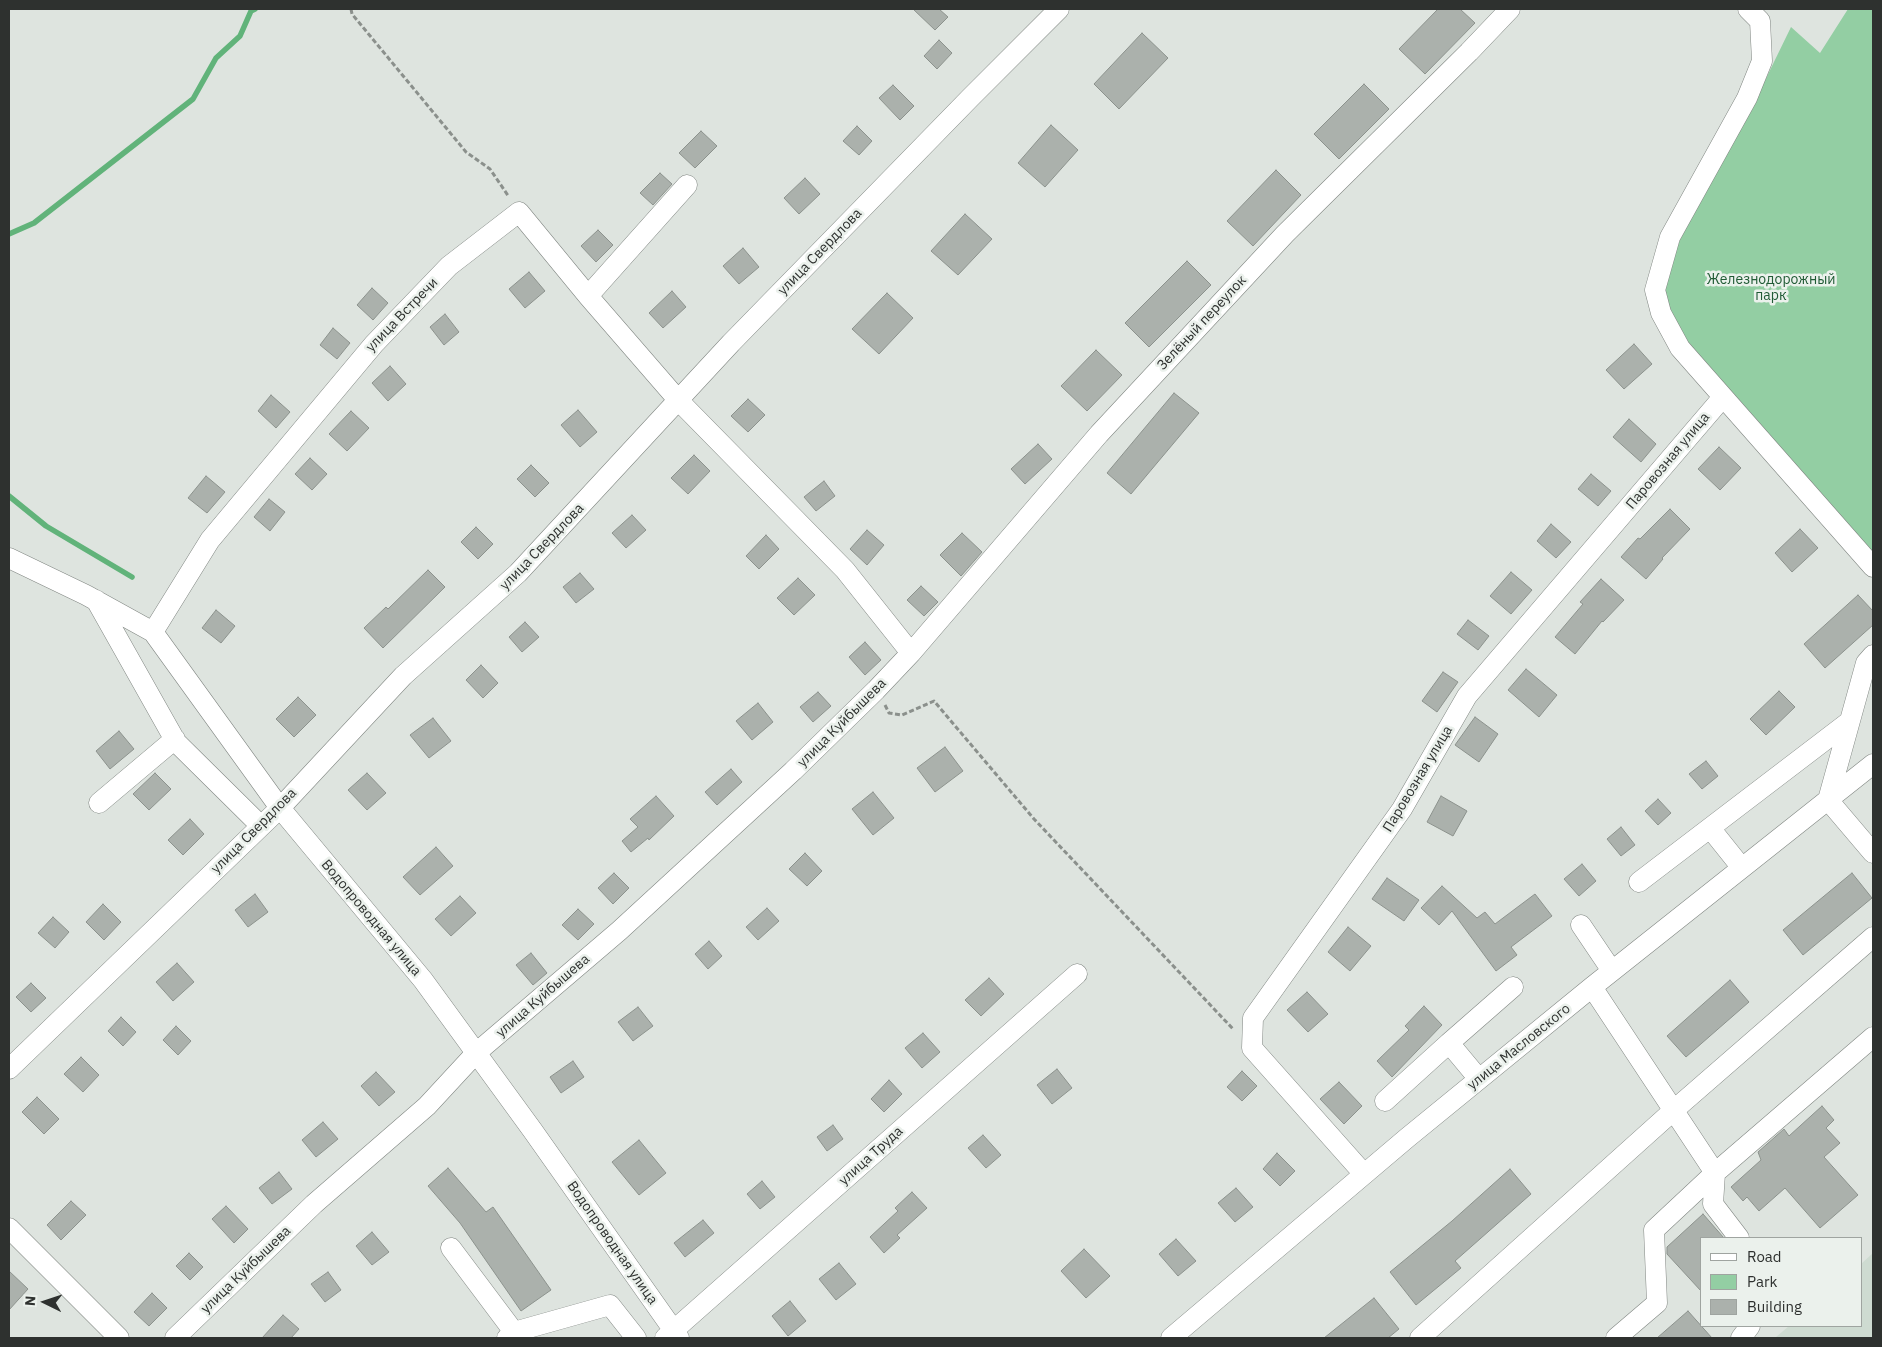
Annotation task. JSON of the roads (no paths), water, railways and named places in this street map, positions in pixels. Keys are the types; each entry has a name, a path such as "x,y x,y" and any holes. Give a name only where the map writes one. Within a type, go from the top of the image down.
{"street":[{"name":"улица Свердлова","path":"9,1069 280,808 403,676 518,573 745,329 1059,9"},
{"name":"Зелёный переулок","path":"911,653 1099,434 1258,263 1510,9"},
{"path":"1748,9 1760,21 1762,61 1747,98 1670,237 1656,290 1660,313 1680,348 1873,567"},
{"path":"686,185 588,296 679,401 845,570 911,653"},
{"name":"улица Встречи","path":"153,632 210,540 374,344 449,266 519,212 588,296"},
{"name":"Паровозная улица","path":"1364,1174 1252,1048 1253,1018 1402,809 1467,696 1722,397"},
{"name":"Водопроводная улица","path":"9,558 96,600 153,632 280,808 423,980 673,1336"},
{"path":"96,600 175,739 261,826"},
{"name":"улица Куйбышева","path":"175,1338 314,1204 427,1106 476,1053 619,931 794,771 911,653"},
{"path":"1873,656 1866,662 1828,800 1873,853"},
{"path":"1639,882 1850,721"},
{"path":"99,803 175,739"},
{"name":"улица Масловского","path":"1171,1338 1479,1079 1873,764"},
{"path":"1710,828 1742,868"},
{"path":"1581,925 1612,971"},
{"path":"1420,1338 1674,1110 1873,937"},
{"name":"улица Труда","path":"673,1336 1077,974"},
{"path":"1592,987 1716,1173 1713,1204 1738,1237"},
{"path":"1385,1101 1513,988"},
{"path":"1616,1338 1657,1303 1654,1230 1716,1173 1873,1037"},
{"path":"1449,1043 1479,1079"},
{"path":"9,1228 119,1338"},
{"path":"451,1248 511,1335 610,1305 636,1338"}],"waterway":[{"path":"9,234 34,223 193,99 216,58 240,36 251,11 255,9"},
{"path":"9,496 46,526 132,577"}],"park label":[{"name":"Железнодорожный парк","path":"1771,288"}]}
